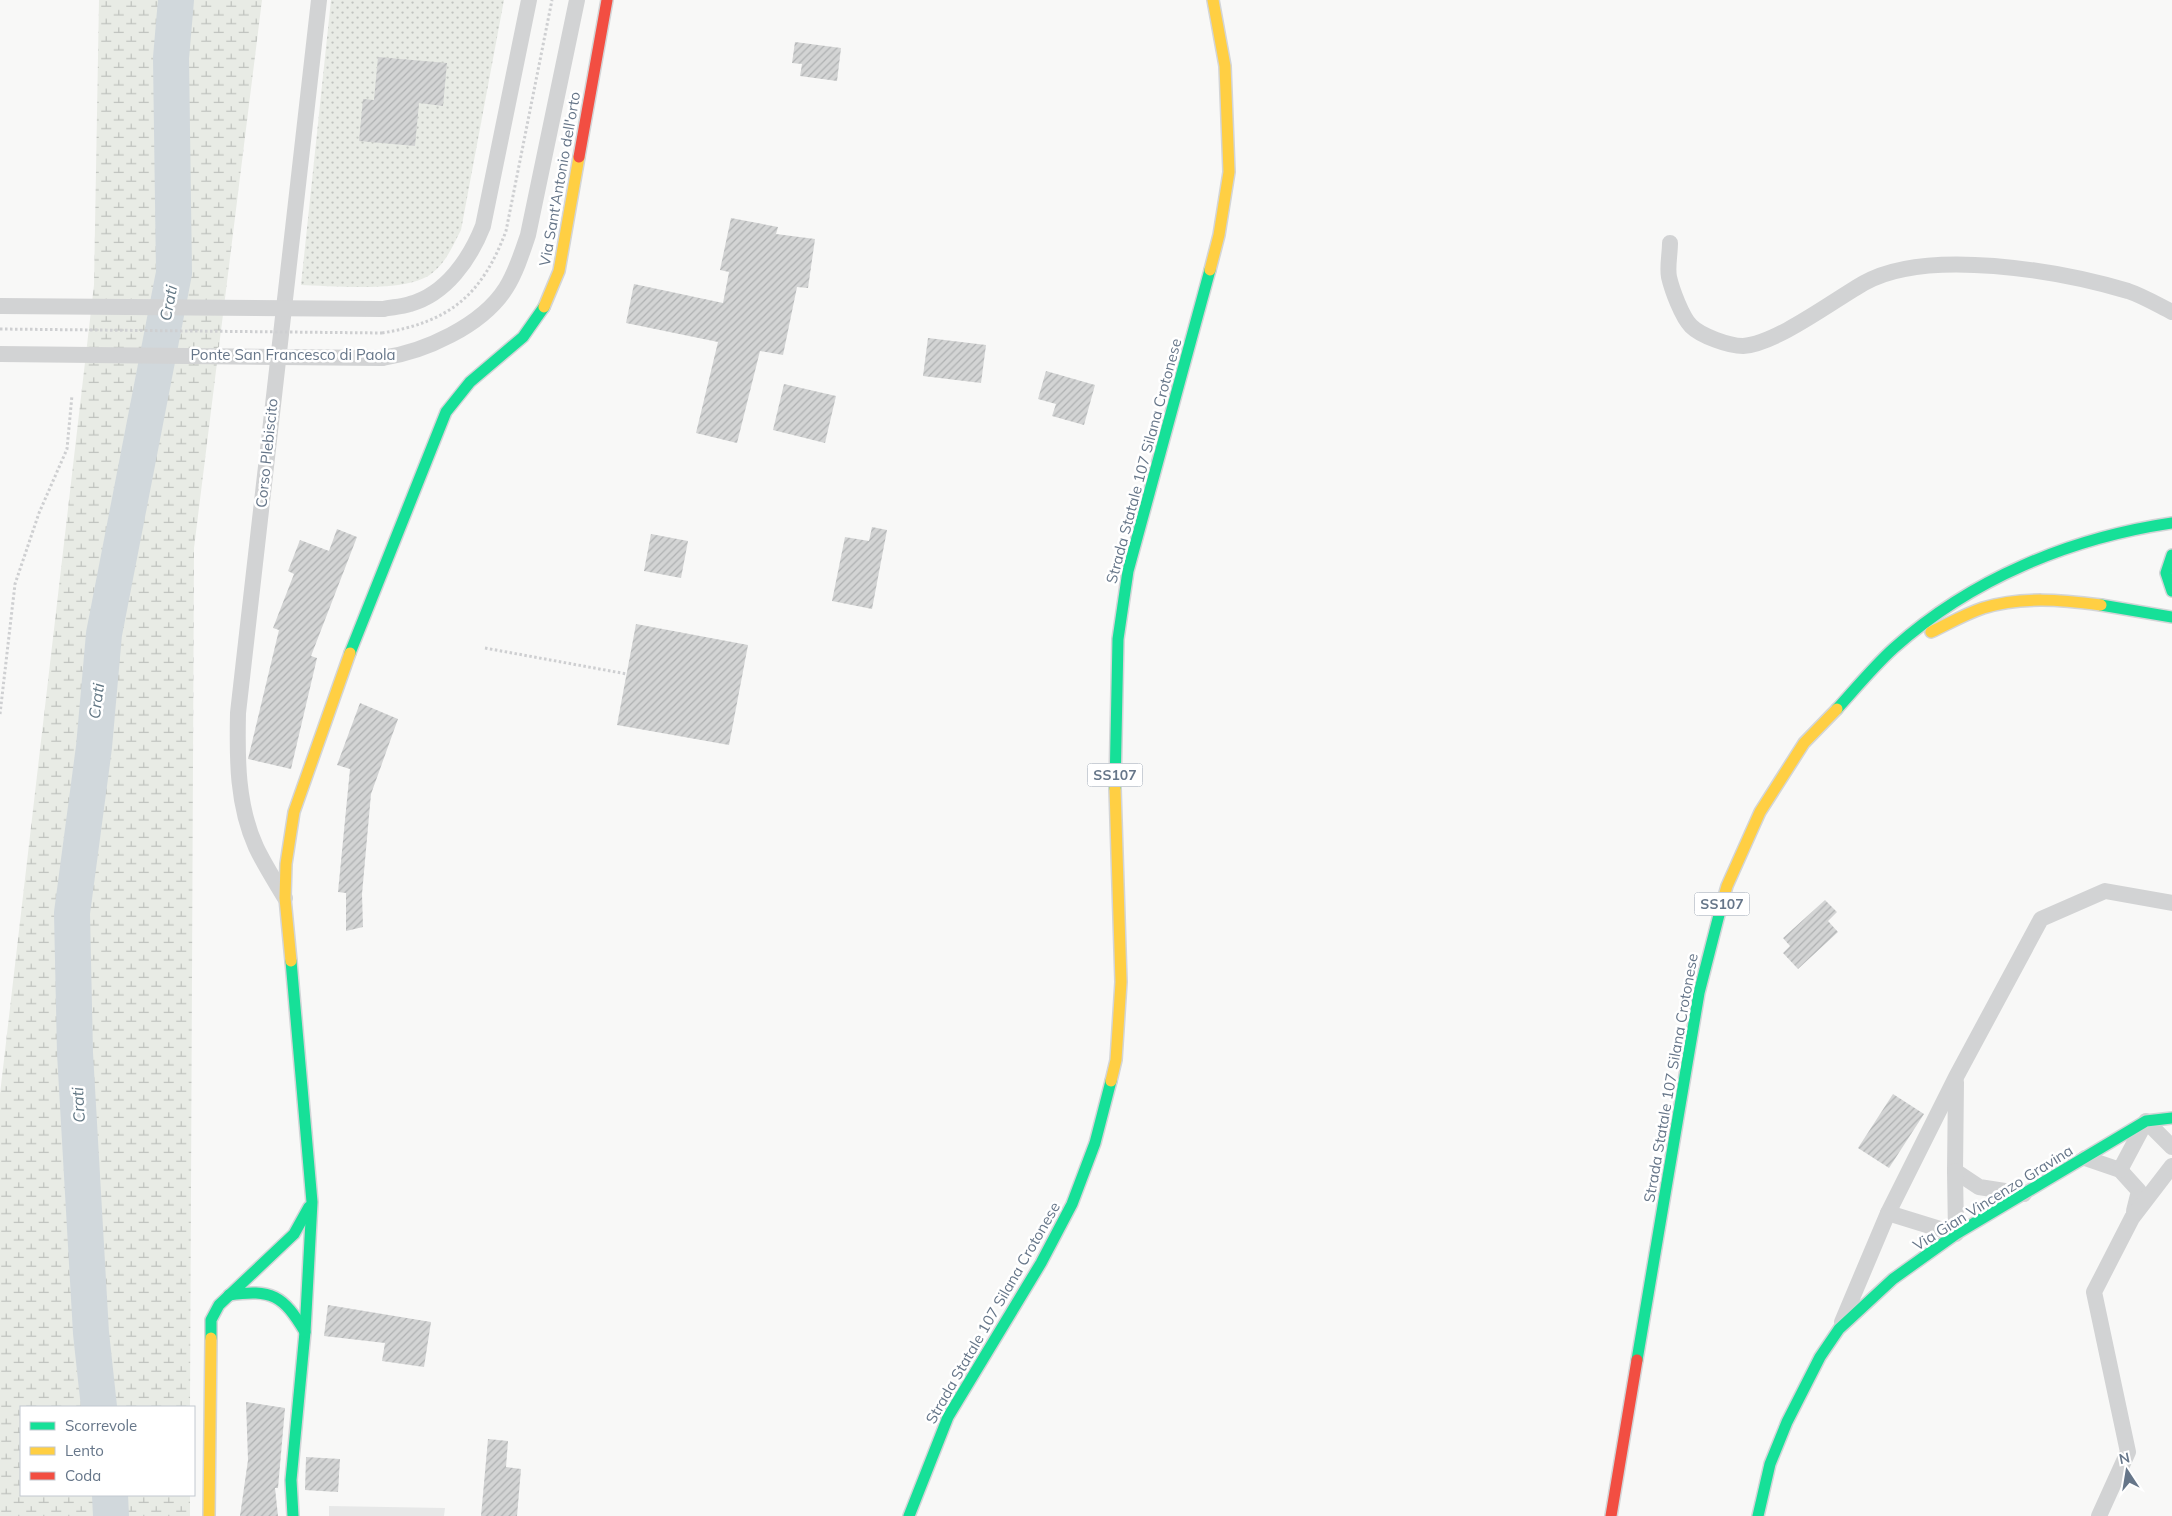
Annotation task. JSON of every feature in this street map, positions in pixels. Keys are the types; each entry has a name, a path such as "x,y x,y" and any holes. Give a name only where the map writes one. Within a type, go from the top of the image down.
{"main road":[{"name":"Via Sant'Antonio dell'orto","path":"293,1516 291,1480 305,1332 312,1202 285,898 286,864 294,812 349,656 446,412 470,382 523,337 543,309 560,271 607,0"},
{"name":"Strada Statale 107 Silana Crotonese","path":"909,1516 948,1417 1041,1263 1072,1204 1095,1143 1116,1060 1122,982 1115,776 1118,639 1128,571 1219,235 1228,172 1226,66 1214,0"},
{"name":"Strada Statale 107 Silana Crotonese","path":"1611,1516 1699,993 1727,886 1760,812 1804,743 1894,648 1942,610 1979,587 2028,563 2103,537 2145,526 2172,523"},
{"path":"2172,555 2166,565 2168,586 2172,591"},
{"path":"1894,648 1988,606 2020,601 2077,602 2172,617"},
{"name":"Via Gian Vincenzo Gravina","path":"1758,1516 1770,1464 1787,1422 1820,1358 1839,1329 1894,1279 1956,1234 2146,1121 2172,1118"},
{"path":"209,1516 211,1320 219,1305 294,1234 312,1202"},
{"path":"230,1295 266,1292 278,1296 290,1306 305,1332"}],"street":[{"name":"Corso Plebiscito","path":"285,898 256,847 244,811 237,762 238,713 319,0"},
{"path":"0,306 383,309 412,304 436,291 456,274 473,251 483,226 529,0"},
{"name":"Ponte San Francesco di Paola","path":"0,354 382,358 406,354 436,344 460,330 484,312 505,290 517,267 528,235 577,0"},
{"path":"1670,243 1669,276 1678,303 1691,326 1720,342 1743,346 1776,334 1866,282 1898,270 1943,263 2004,266 2092,282 2130,292 2172,312"},
{"path":"1839,1329 1888,1213 1956,1077 2042,919 2106,891 2172,903"},
{"path":"1888,1213 1956,1234 1956,1077"},
{"path":"2120,1170 2146,1121 2172,1147"},
{"path":"2084,1158 2120,1170 2139,1191 2132,1218"},
{"path":"2099,1516 2128,1452 2094,1292 2132,1218 2172,1166"},
{"path":"1955,1171 1979,1187 2024,1194"}],"path":[{"name":"Ponte San Francesco di Paola","path":"0,329 382,332"},
{"path":"0,714 15,584 39,513 67,449 72,395"},
{"path":"485,648 626,674"}],"shaded area":[{"path":"329,1506 445,1508 444,1516 329,1516"}],"green space":[{"path":"99,0 262,0 194,548 190,1406 20,1406 20,1496 190,1496 190,1516 0,1516 0,1094 94,285"},
{"path":"331,0 504,0 461,230 441,265 431,274 420,280 405,284 369,287 301,285"}],"building":[{"path":"795,42 841,48 837,81 800,76 802,64 792,63"},
{"path":"378,57 447,63 443,106 419,103 415,146 359,141 363,99 374,100"},
{"path":"731,218 778,227 776,234 815,239 808,288 797,287 783,355 760,351 737,443 696,433 718,342 626,323 634,284 723,303 729,272 720,270"},
{"path":"928,338 986,345 981,383 923,376"},
{"path":"1046,371 1095,385 1084,425 1052,416 1056,404 1038,399"},
{"path":"784,384 836,396 825,443 773,430"},
{"path":"872,527 887,530 872,609 832,601 845,537 869,541"},
{"path":"337,529 357,537 311,656 317,658 291,769 248,759 279,630 273,628 294,574 288,571 300,540 329,551"},
{"path":"651,534 688,541 681,578 644,571"},
{"path":"636,624 748,645 729,745 617,725"},
{"path":"360,703 398,719 371,794 362,894 363,927 346,931 346,893 338,892 350,769 337,765"},
{"path":"1825,900 1837,912 1828,921 1838,932 1798,969 1783,953 1790,946 1783,938"},
{"path":"1893,1094 1924,1114 1889,1168 1858,1148"},
{"path":"328,1305 431,1322 424,1367 382,1361 385,1343 324,1336"},
{"path":"246,1402 285,1408 278,1488 275,1488 278,1516 240,1516 248,1460"},
{"path":"488,1439 508,1441 506,1467 521,1469 517,1516 481,1516"},
{"path":"306,1457 340,1459 338,1492 305,1490"}],"waterway":[{"name":"Crati","path":"99,1406 91,1333 75,1053 72,913 94,747 104,634 174,273 171,58 176,0"},
{"name":"Crati","path":"110,1496 111,1516"}],"traffic: fast":[{"path":"1115,788 1118,639 1128,571 1210,270"},
{"path":"350,653 446,412 470,382 523,337 544,307"},
{"path":"1837,709 1894,648 1924,623 1956,601 1989,582 2024,565 2096,539 2172,523"},
{"path":"2172,555 2166,573 2172,591"},
{"path":"2101,605 2172,617"},
{"path":"1637,1360 1699,993 1721,907"},
{"path":"291,961 312,1202 305,1332 291,1480 293,1516"},
{"path":"909,1516 948,1417 1041,1263 1072,1204 1095,1143 1111,1081"},
{"path":"1758,1516 1770,1464 1787,1422 1820,1357 1839,1329 1893,1279 1956,1234 2146,1121 2172,1118"},
{"path":"211,1338 211,1320 219,1305 294,1234 309,1207"},
{"path":"229,1295 256,1293 275,1297 290,1310 305,1332"}],"traffic: slow":[{"path":"1210,270 1219,235 1229,172 1225,66 1213,0"},
{"path":"544,307 559,271 579,157"},
{"path":"1931,632 1976,610 1998,604 2042,600 2101,605"},
{"path":"291,961 285,898 286,864 294,812 350,653"},
{"path":"1721,907 1727,886 1760,812 1804,743 1837,709"},
{"path":"1111,1081 1116,1060 1121,982 1115,788"},
{"path":"209,1516 211,1338"}],"traffic: jam":[{"path":"579,157 607,0"},
{"path":"1611,1516 1637,1360"}]}
